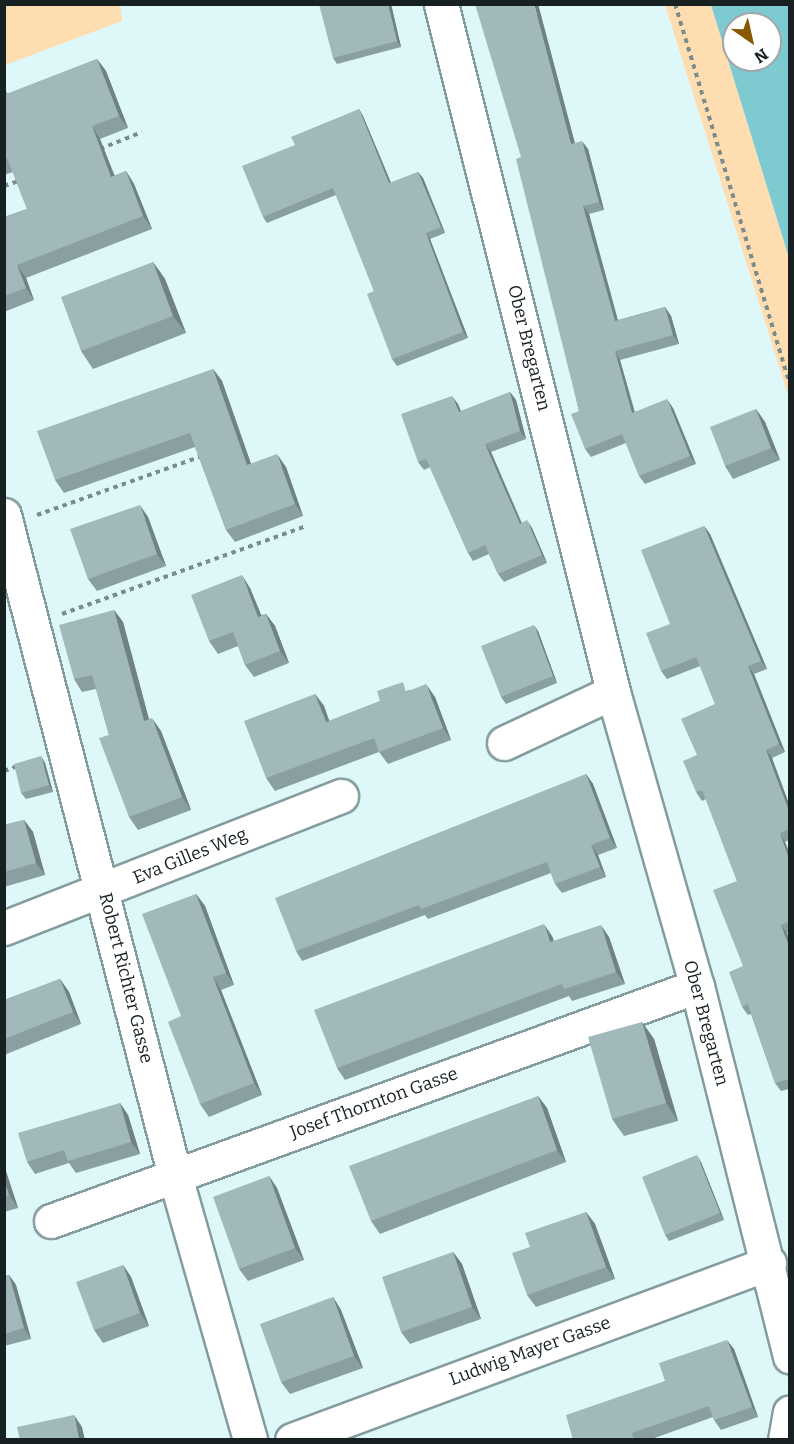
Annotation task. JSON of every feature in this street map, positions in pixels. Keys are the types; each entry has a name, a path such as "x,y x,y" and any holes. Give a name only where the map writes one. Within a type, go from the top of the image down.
{"street":[{"name":"Ober Bregarten","path":"441,4 612,693 697,986 769,1263 789,1356"},
{"name":"Robert Richter Gasse","path":"6,520 31,625 104,890 175,1176 250,1440"},
{"path":"504,743 612,693"},
{"name":"Eva Gilles Weg","path":"4,928 341,796"},
{"name":"Josef Thornton Gasse","path":"51,1221 697,986"},
{"name":"Ludwig Mayer Gasse","path":"292,1440 769,1263"},
{"path":"785,1440 789,1412"}],"path":[{"path":"675,4 789,385"},
{"path":"89,153 142,132"},
{"path":"4,186 26,178"},
{"path":"6,520 209,454"},
{"path":"31,625 304,527"}],"shaded area":[{"path":"5,4 120,5 122,21 5,65"},
{"path":"665,5 711,5 722,41 722,72 732,72 789,258 789,398"}],"water":[{"path":"711,5 789,5 789,258 732,72 782,72 782,12 722,12 722,41"}],"building":[{"path":"319,4 388,4 397,41 333,58"},
{"path":"475,4 534,4 571,144 582,141 599,202 583,206 615,321 665,307 673,335 615,351 632,413 667,399 690,456 639,476 622,434 585,449 571,414 579,411 516,159 521,157"},
{"path":"97,59 119,116 92,126 111,177 126,171 143,216 17,265 26,288 4,296 4,217 27,209 7,158 4,159 4,91 6,94"},
{"path":"359,109 389,183 418,172 441,227 426,233 463,332 392,359 367,294 374,291 333,188 263,217 242,166 295,145 291,137"},
{"path":"153,262 173,316 81,351 61,297"},
{"path":"213,369 247,465 277,454 295,504 226,530 190,433 55,480 37,431"},
{"path":"510,392 520,431 485,444 520,524 527,520 542,555 498,574 485,545 468,553 426,459 418,462 401,414 452,396 459,412"},
{"path":"756,409 771,448 725,466 710,427"},
{"path":"140,505 157,554 88,579 70,529"},
{"path":"704,526 761,661 748,666 779,744 766,750 789,811 789,829 780,833 789,859 789,922 781,925 789,946 789,1079 775,1083 748,1004 742,1007 729,972 743,966 713,890 737,881 702,790 696,792 683,761 697,755 681,719 715,704 696,657 661,671 646,633 670,624 641,550"},
{"path":"242,575 258,617 266,614 280,651 245,665 233,632 209,641 191,595"},
{"path":"114,610 144,721 152,718 182,797 129,817 99,738 109,735 92,675 74,679 59,625"},
{"path":"534,625 553,676 501,697 481,646"},
{"path":"403,682 406,692 426,684 443,728 379,752 374,738 266,778 244,721 315,694 326,722 380,701 377,691"},
{"path":"41,756 49,785 21,793 14,764"},
{"path":"586,774 610,838 591,845 600,867 555,884 547,862 421,909 419,905 296,951 275,898"},
{"path":"24,820 36,863 4,872 4,825"},
{"path":"196,894 226,973 213,977 254,1083 200,1104 168,1022 181,1016 142,914"},
{"path":"544,924 550,942 601,925 616,972 564,989 562,984 337,1068 314,1010"},
{"path":"60,979 73,1012 4,1039 4,1000"},
{"path":"642,1022 666,1103 612,1119 588,1037"},
{"path":"538,1096 557,1150 371,1221 349,1166"},
{"path":"120,1103 131,1142 68,1161 64,1150 27,1162 18,1133"},
{"path":"697,1155 720,1213 665,1235 642,1177"},
{"path":"269,1176 295,1248 239,1269 213,1197"},
{"path":"4,1180 9,1195 4,1197"},
{"path":"586,1212 606,1267 527,1295 512,1253 530,1247 525,1233"},
{"path":"453,1252 472,1307 401,1332 382,1277"},
{"path":"123,1265 140,1313 94,1330 76,1282"},
{"path":"9,1275 24,1328 4,1334 4,1276"},
{"path":"333,1297 354,1356 281,1382 260,1324"},
{"path":"727,1340 752,1407 714,1420 709,1406 632,1433 634,1440 573,1440 566,1415 665,1381 659,1363"},
{"path":"74,1415 79,1440 20,1440 17,1427"}]}
